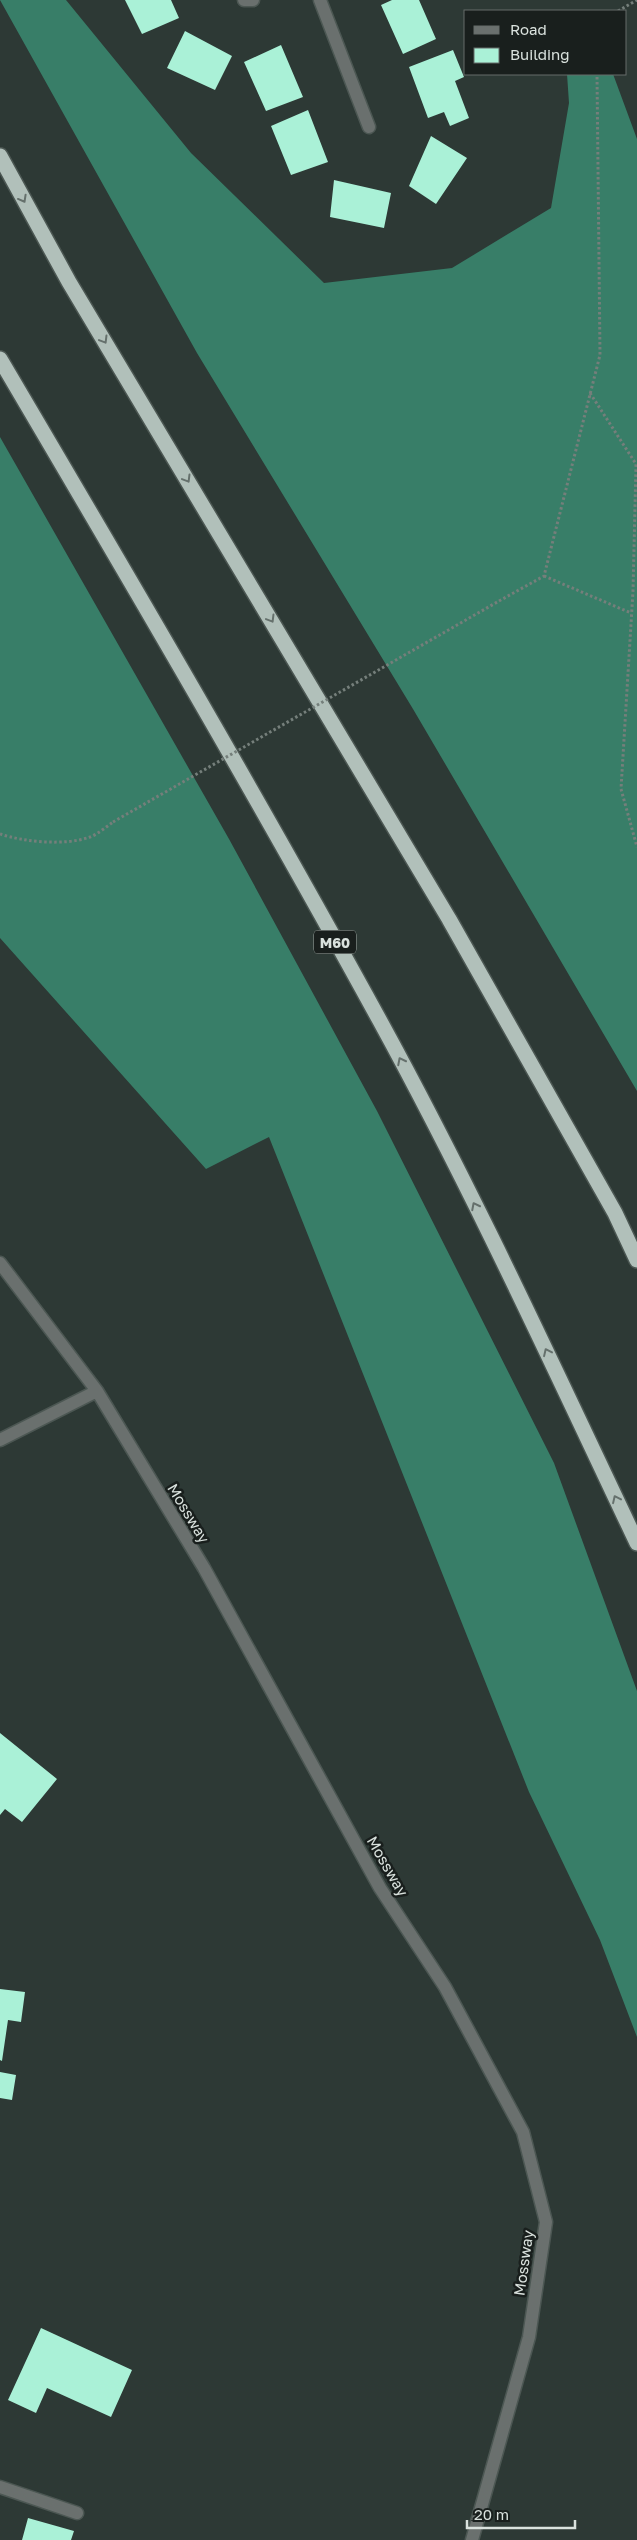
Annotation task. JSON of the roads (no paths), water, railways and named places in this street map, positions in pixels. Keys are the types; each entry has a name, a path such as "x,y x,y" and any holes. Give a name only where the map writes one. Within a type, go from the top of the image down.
{"highway":[{"path":"0,156 69,282 449,919 615,1213 637,1260"},
{"name":"M60","path":"0,359 173,654 381,1023 504,1262 637,1543"}],"street":[{"path":"244,0 253,0"},
{"path":"320,0 369,127"},
{"name":"Mossway","path":"0,1263 96,1391 204,1568 380,1888 445,1987 524,2132 546,2222 529,2337 472,2540"},
{"path":"0,1440 96,1391"},
{"path":"0,2487 77,2513"}]}
